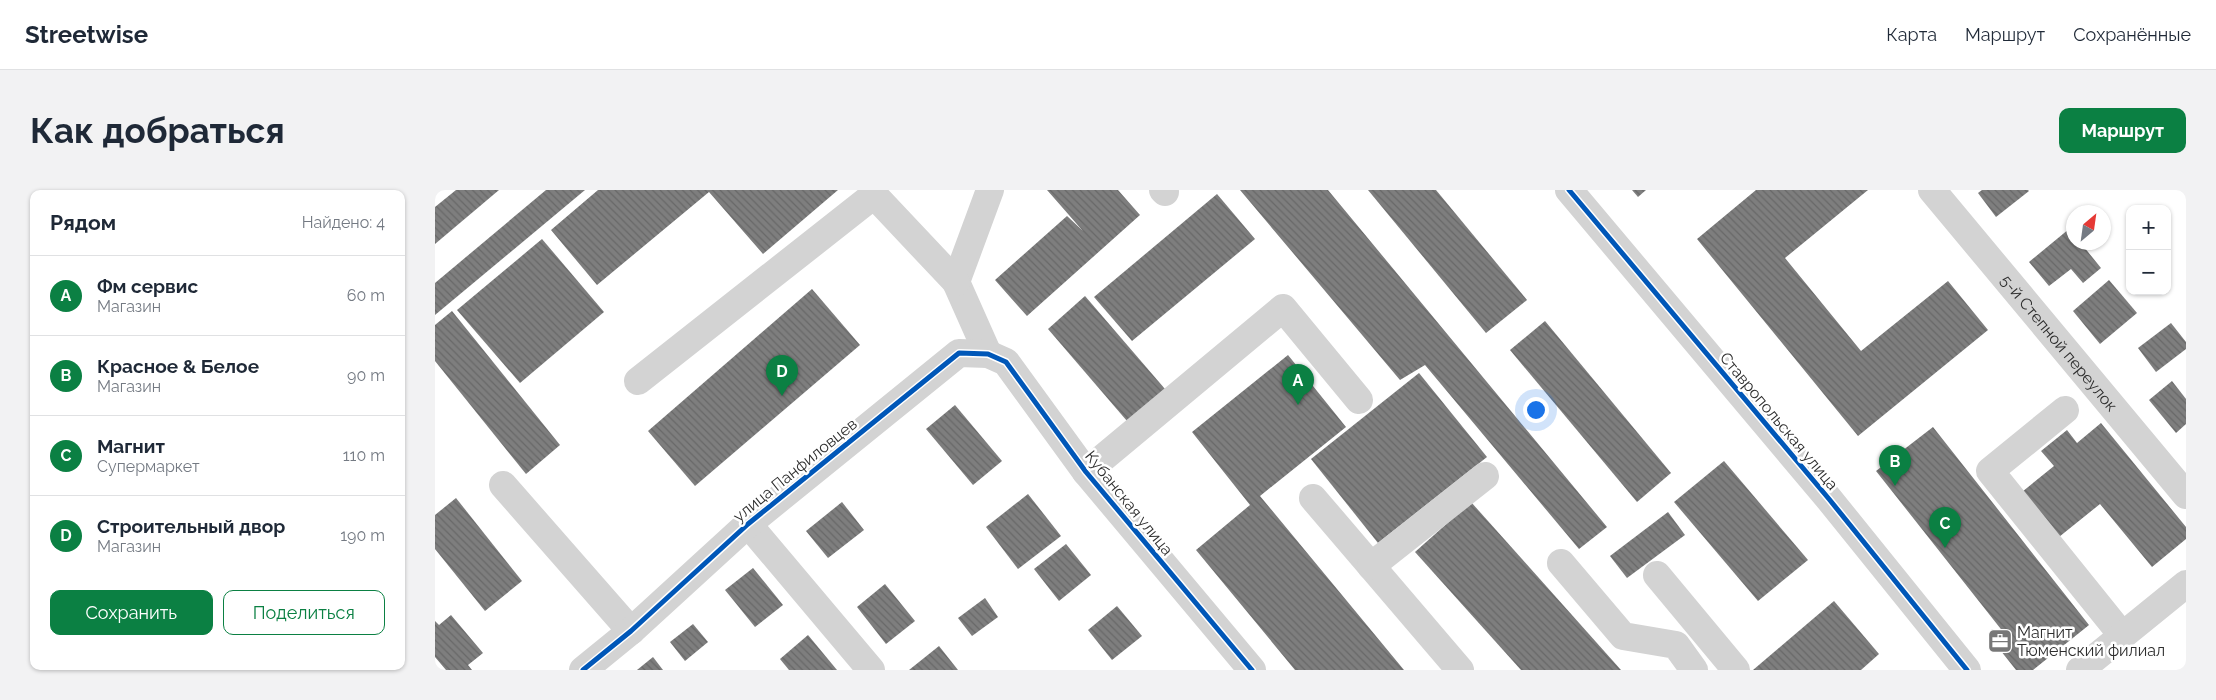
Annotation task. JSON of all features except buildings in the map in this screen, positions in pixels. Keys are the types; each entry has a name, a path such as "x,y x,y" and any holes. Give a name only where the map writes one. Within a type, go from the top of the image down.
{"street":[{"path":"956,282 990,190"},
{"name":"Ставропольская улица","path":"1569,190 1829,499 1967,670"},
{"name":"5-й Степной переулок","path":"1932,190 2186,495"},
{"path":"639,381 874,195 956,282 988,354"},
{"path":"1087,472 1283,308 1359,400"},
{"name":"улица Панфиловцев","path":"583,670 631,631 748,524 959,353 988,354"},
{"name":"Кубанская улица","path":"988,354 1006,362 1087,472 1252,670"},
{"path":"2065,410 1990,471 2122,635"},
{"path":"1371,566 1485,476"},
{"path":"503,485 631,631"},
{"path":"1313,498 1460,670"},
{"path":"748,524 871,670"},
{"path":"1561,562 1623,636 1676,645 1695,670"},
{"path":"1657,575 1736,670"},
{"path":"2079,670 2186,584"}],"cycle path":[{"path":"1569,190 1829,499 1967,670"},
{"path":"583,670 631,631 748,524 959,353 988,354 1006,362 1086,472 1252,670"}],"place":[{"name":"Строительный двор","path":"782,396"},
{"name":"Фм сервис","path":"1298,405"},
{"name":"Красное & Белое","path":"1895,486"},
{"name":"Магнит","path":"1945,548"},
{"name":"Магнит Тюменский филиал","path":"2000,641"}]}
